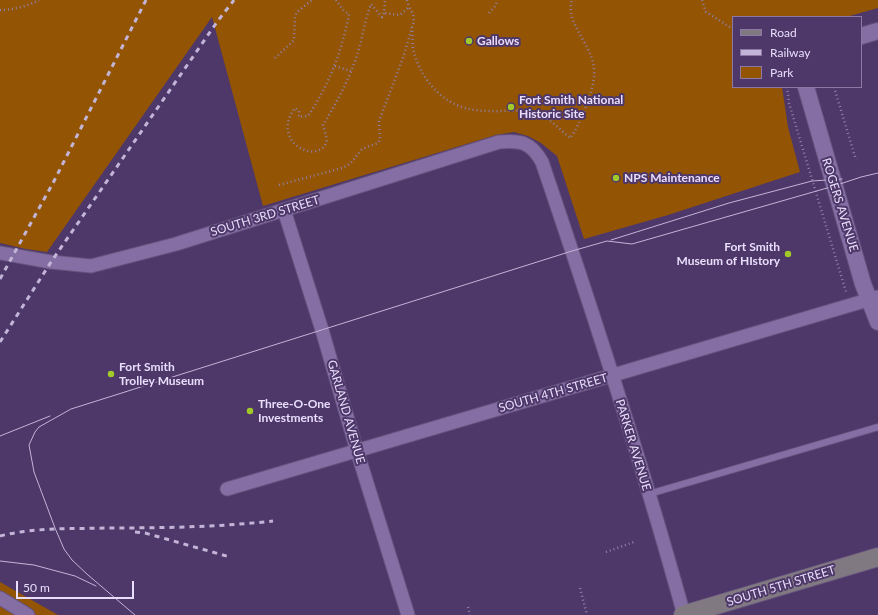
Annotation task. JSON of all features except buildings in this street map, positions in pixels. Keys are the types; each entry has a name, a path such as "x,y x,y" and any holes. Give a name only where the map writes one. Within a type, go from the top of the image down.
{"main road":[{"name":"SOUTH 5TH STREET","path":"684,615 878,557"}],"street":[{"path":"862,36 878,31"},
{"name":"ROGERS AVENUE","path":"806,88 858,269 874,298 878,322"},
{"name":"SOUTH 3RD STREET","path":"0,253 51,262 91,266 176,244 498,142 514,141 526,144"},
{"name":"PARKER AVENUE","path":"526,144 536,151 542,162 572,251 649,494 684,615"},
{"name":"GARLAND AVENUE","path":"284,210 322,330 357,451 408,615"},
{"name":"SOUTH 4TH STREET","path":"227,489 874,298"},
{"path":"0,598 28,615"}],"lane":[{"path":"649,494 878,427"}],"path":[{"path":"0,10 20,7 40,0"},
{"path":"275,58 294,40 295,16 297,12 312,0"},
{"path":"336,0 344,11 349,14 343,41 335,66 324,92 308,116 299,117 298,109 296,108 293,111 289,123 289,135 291,140 302,150 314,151 320,149 326,144 327,141 323,125 344,88 351,71 371,4 381,17 384,16 385,0"},
{"path":"279,185 342,168 350,164 362,148 378,144 380,139 379,121 403,58 414,21 413,14 407,0"},
{"path":"489,13 496,5 497,0"},
{"path":"412,27 413,47 422,72 436,90 447,99 459,106 475,110 527,110 537,113 549,120 570,138 579,124 592,88 594,77 591,55 571,18 570,11 572,0"},
{"path":"702,0 706,12 732,28"},
{"path":"384,13 400,15 409,7"},
{"path":"335,66 351,71"},
{"path":"787,88 788,103 846,292"},
{"path":"834,88 856,160"},
{"path":"606,552 634,542"},
{"path":"580,588 587,615"},
{"path":"468,607 470,615"}],"green space":[{"name":"Fort Smith National Historic Site","path":"0,0 878,0 878,8 850,16 732,16 732,88 782,88 788,127 800,172 668,215 584,239 557,156 541,143 528,136 514,132 496,135 263,206 212,17 47,252 0,243"},
{"path":"0,582 58,615 0,615"}],"tram line":[{"path":"135,615 88,575 72,560 64,549 34,472 29,445 39,427 71,409 572,251 607,241 632,244 878,173"},
{"path":"611,240 729,203 812,181 842,179"},
{"path":"0,436 50,416"},
{"path":"0,561 34,565 75,576 96,586"}],"railway":[{"path":"0,279 53,183 146,0"},
{"path":"0,342 51,262 217,22 234,0"},
{"path":"0,536 27,531 54,529 191,527 273,521"},
{"path":"135,532 145,533 230,557"}],"place":[{"name":"Gallows","path":"469,41"},
{"name":"Fort Smith National Historic Site","path":"511,107"},
{"name":"NPS Maintenance","path":"616,178"},
{"name":"Fort Smith Museum of HIstory","path":"788,254"},
{"name":"Fort Smith Trolley Museum","path":"111,374"},
{"name":"Three-O-One Investments","path":"250,411"}]}
